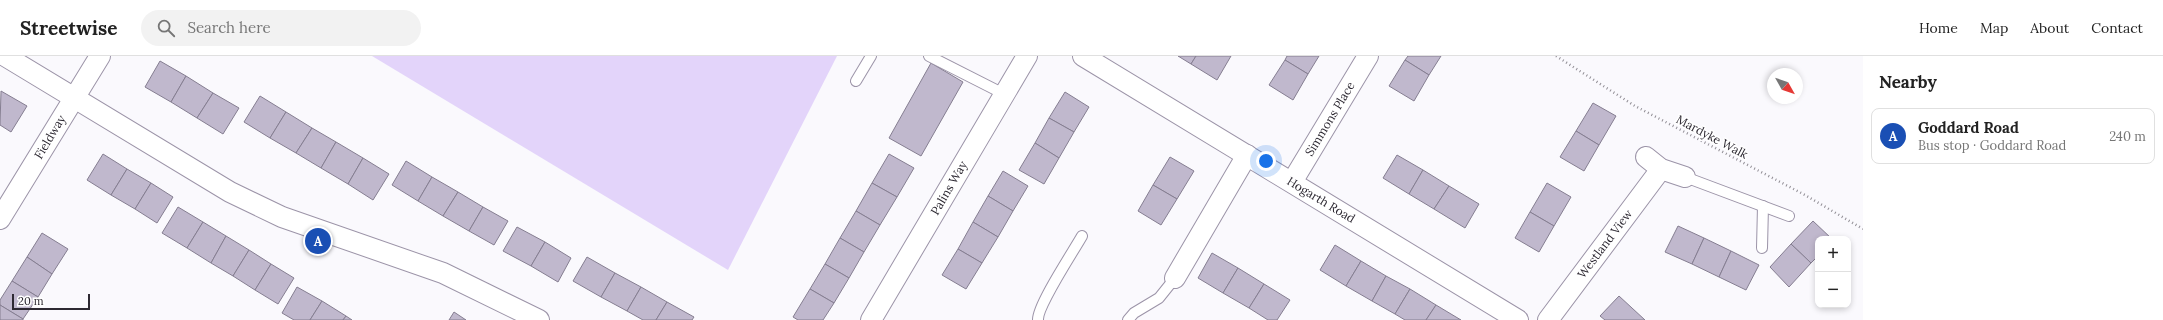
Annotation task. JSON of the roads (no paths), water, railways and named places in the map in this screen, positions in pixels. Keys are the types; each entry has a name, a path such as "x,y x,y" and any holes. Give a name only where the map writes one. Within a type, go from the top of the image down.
{"street":[{"path":"6,56 230,192 282,217 443,273 516,307 539,320"},
{"name":"Fieldway","path":"0,219 100,56"},
{"name":"Palins Way","path":"871,320 1027,56"},
{"name":"Hogarth Road","path":"1083,56 1518,320"},
{"name":"Simmons Place","path":"1292,182 1368,56"},
{"path":"1174,278 1247,155"},
{"path":"1646,157 1661,169 1685,177"},
{"name":"Westland View","path":"1548,320 1661,169"}],"lane":[{"path":"856,81 871,56"},
{"path":"929,56 1004,94"},
{"path":"1685,177 1789,216"},
{"path":"1762,248 1763,206"},
{"path":"1038,320 1038,315 1045,300 1082,236"},
{"path":"1128,320 1134,313 1158,298 1174,278"}],"place":[{"name":"Goddard Road","path":"318,241"}]}
